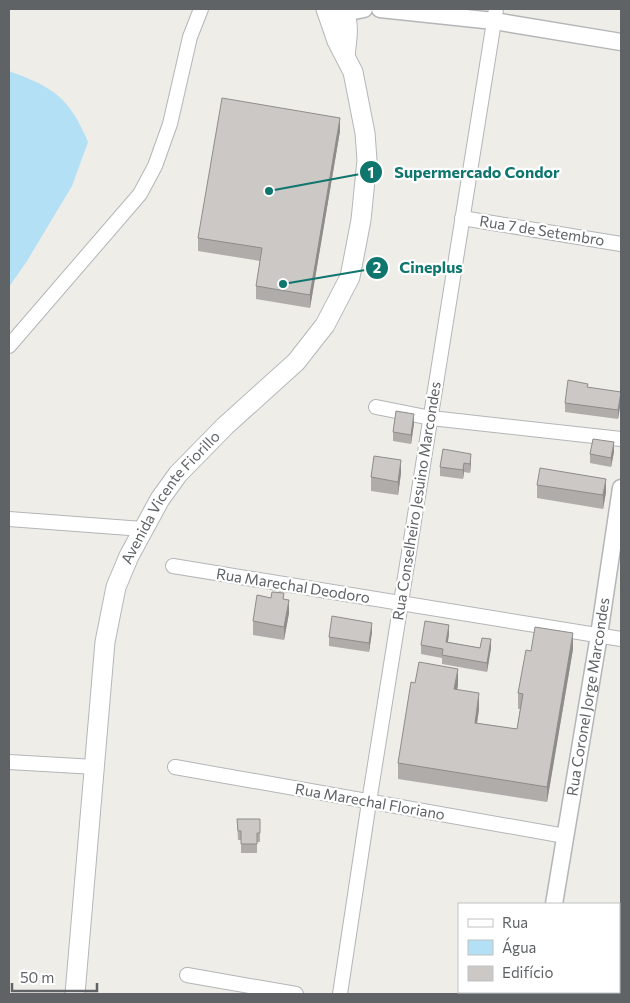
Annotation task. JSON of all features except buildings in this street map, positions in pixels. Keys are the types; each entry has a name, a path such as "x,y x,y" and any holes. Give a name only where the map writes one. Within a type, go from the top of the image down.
{"main road":[{"path":"325,9 337,9"},
{"name":"Avenida Vicente Fiorillo","path":"75,994 105,642 116,587 129,556 160,499 178,474 226,426 296,362 325,325 350,277 361,220 367,160 365,133 353,72 334,33 325,9"},
{"path":"343,9 347,17 348,30 345,55"}],"street":[{"path":"9,346 140,194 155,166 170,124 190,37 202,9"},
{"path":"348,9 354,12 364,9"},
{"path":"380,9 495,15 621,42"},
{"name":"Rua Conselheiro Jesuino Marcondes","path":"340,994 495,15"},
{"name":"Rua 7 de Setembro","path":"462,218 621,244"},
{"path":"376,407 431,418 621,439"},
{"name":"Rua Coronel Jorge Marcondes","path":"554,903 599,635 621,488"},
{"path":"9,519 143,530"},
{"name":"Rua Marechal Deodoro","path":"173,566 621,639"},
{"path":"9,762 95,767"},
{"name":"Rua Marechal Floriano","path":"175,767 565,836"},
{"path":"187,975 296,994"}],"water":[{"path":"9,71 37,83 58,96 74,114 88,142 72,186 27,261 9,287"}],"place":[{"name":"Supermercado Condor","path":"269,191"},
{"name":"Cineplus","path":"283,284"}]}
